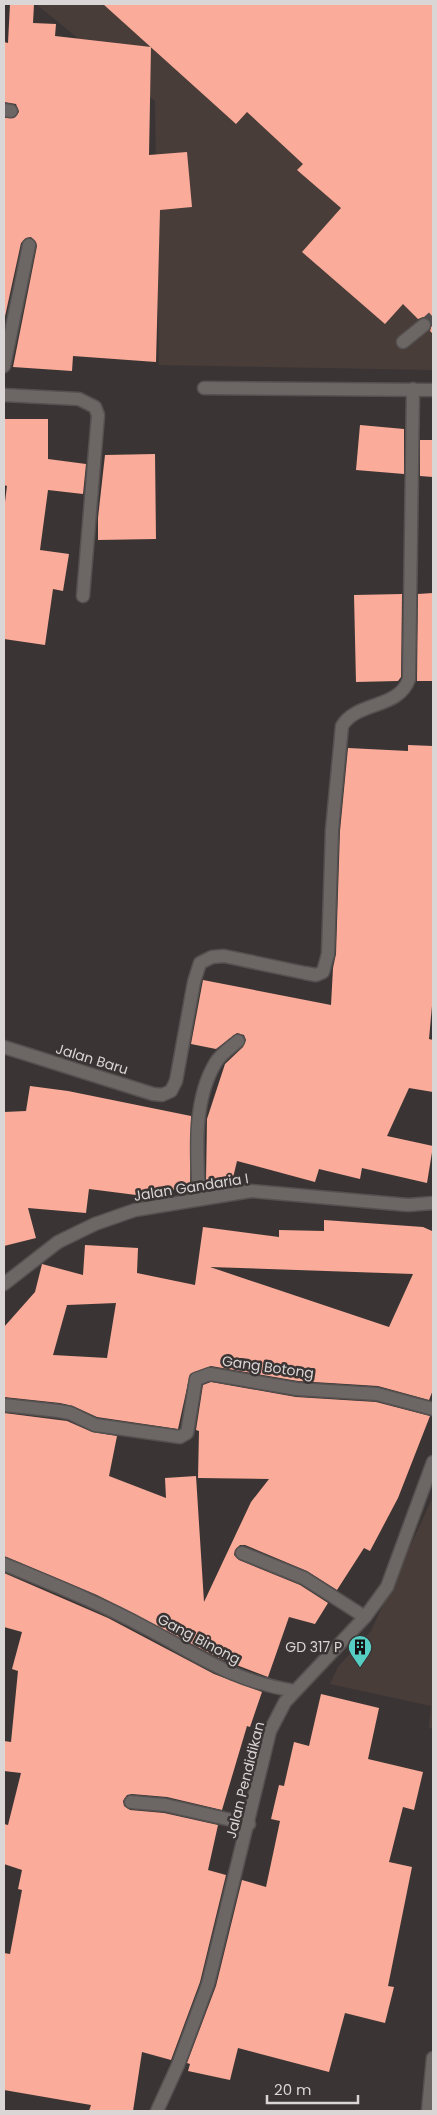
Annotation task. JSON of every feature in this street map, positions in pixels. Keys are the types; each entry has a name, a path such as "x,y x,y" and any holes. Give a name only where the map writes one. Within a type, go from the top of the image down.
{"street":[{"path":"4,366 29,245"},
{"path":"403,342 424,325"},
{"path":"204,388 433,390"},
{"name":"Jalan Baru","path":"4,1047 153,1094 162,1095 171,1091 176,1081 194,982 200,963 212,957 224,956 316,975 323,972 326,966 332,830 342,726 347,717 400,694 409,679 413,389"},
{"path":"4,395 79,399 95,407 98,415 83,596"},
{"path":"199,1198 199,1131 204,1088 217,1060 238,1041"},
{"name":"Jalan Gandaria I","path":"4,1284 58,1242 95,1224 135,1210 251,1191 408,1205 433,1203"},
{"name":"Gang Botong","path":"4,1405 59,1411 70,1413 96,1425 175,1438 183,1437 186,1433 196,1379 210,1374 297,1389 377,1394 433,1409"},
{"name":"Jalan Pendidikan","path":"157,2111 178,2065 208,1984 249,1824 270,1731 285,1702 365,1617 387,1587 433,1462"},
{"path":"242,1553 304,1578 365,1617"},
{"name":"Gang Binong","path":"4,1564 94,1601 232,1675 267,1687 295,1691"},
{"path":"131,1802 165,1805 249,1824"},
{"path":"428,2111 433,2058"}],"shaded area":[{"path":"36,4 433,4 433,370 159,365 155,101"},
{"path":"433,1497 433,1729 429,1728 431,1706 330,1684 338,1667 371,1631"}],"building":[{"path":"10,4 34,4 33,23 56,24 55,36 151,47 149,155 187,152 192,207 160,210 156,362 73,356 72,371 13,367 37,246 31,237 26,238 21,243 4,321 4,118 14,118 19,112 16,104 4,102 4,42 8,43"},
{"path":"103,4 433,4 433,334 430,331 432,324 430,320 423,317 418,319 403,304 385,324 302,252 341,208 297,170 303,164 247,112 236,124"},
{"path":"4,419 48,419 48,459 86,464 83,494 48,490 40,550 69,554 63,591 53,589 45,645 4,639 4,510 7,486 4,485"},
{"path":"360,425 404,429 404,474 356,470"},
{"path":"420,440 433,440 433,477 420,476"},
{"path":"155,454 156,539 98,540 98,518 105,455"},
{"path":"433,593 433,681 417,681 418,594"},
{"path":"402,594 401,677 398,681 356,682 354,595"},
{"path":"408,745 433,746 433,995 429,1039 433,1040 433,1092 409,1088 387,1136 433,1146 427,1183 362,1168 360,1179 319,1169 315,1182 237,1161 232,1182 206,1181 207,1119 225,1064 243,1047 246,1040 244,1035 237,1033 216,1049 191,1044 203,980 331,1005 333,968 336,954 340,831 348,748 408,751"},
{"path":"30,1086 68,1091 191,1116 190,1189 145,1191 144,1196 89,1189 86,1213 28,1208 36,1238 4,1246 4,1112 26,1111"},
{"path":"324,1220 423,1227 432,1231 433,1228 433,1390 429,1400 378,1386 298,1381 211,1366 190,1374 178,1429 97,1417 73,1406 60,1403 4,1397 4,1327 35,1292 42,1264 83,1275 85,1245 138,1248 137,1273 195,1285 203,1227 279,1237 279,1230 324,1231","holes":["210,1267 413,1274 389,1327","116,1303 107,1358 53,1355 67,1305"]},
{"path":"211,1382 296,1397 376,1402 430,1416 398,1498 370,1551 364,1548 337,1590 307,1571 245,1545 240,1545 235,1550 234,1555 239,1560 300,1585 328,1603 315,1624 289,1617 268,1677 221,1659 97,1595 4,1556 4,1413 67,1421 92,1432 117,1436 109,1476 166,1498 165,1478 196,1476 204,1602 251,1502 269,1479 198,1478 199,1431 196,1430 203,1385"},
{"path":"4,1573 108,1618 214,1674 262,1692 250,1727 247,1726 222,1810 167,1797 132,1794 127,1795 123,1801 124,1806 130,1810 164,1813 218,1825 208,1870 226,1875 200,1982 171,2060 142,2052 133,2111 89,2111 91,2105 4,2090 4,1953 10,1954 22,1890 18,1889 22,1870 4,1864 4,1824 8,1825 21,1773 4,1771 4,1741 11,1742 18,1671 12,1669 22,1632 4,1627"},
{"path":"321,1694 379,1708 368,1759 423,1772 414,1810 403,1807 389,1862 412,1867 388,1986 394,1987 385,2023 345,2013 329,2072 238,2048 230,2080 188,2071 190,2064 187,2063 216,1986 242,1880 266,1887 280,1821 271,1819 279,1785 284,1786 294,1742 309,1746"}],"tunnel":[{"path":"424,325 433,317"}],"place":[{"name":"GD 317 P","path":"360,1668"}]}
